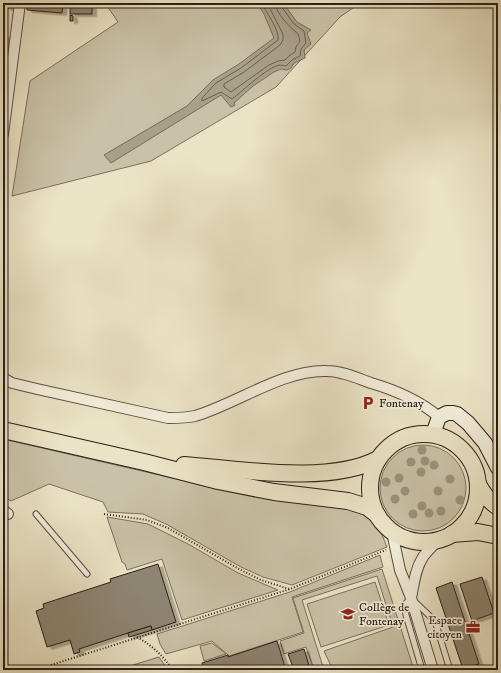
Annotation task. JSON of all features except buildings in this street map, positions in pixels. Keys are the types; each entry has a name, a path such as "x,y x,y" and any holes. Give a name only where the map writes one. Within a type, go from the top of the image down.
{"main road":[{"path":"3,430 144,462 218,482 274,492 354,502 368,507 392,532 402,538 414,541 426,542 445,537 478,532 498,536"},
{"path":"375,513 369,486 373,467 383,452 397,440 415,434 433,434 450,440 464,451 474,466 478,484 482,492 491,502 498,506"},
{"path":"144,462 265,472 327,473 358,468 378,459"},
{"path":"445,537 463,524 472,512 476,503 478,484"}],"street":[{"path":"3,134 20,3"},
{"path":"3,378 12,383 68,396 168,418 182,418 200,414 250,392 297,375 328,371 345,374 380,386 423,405 439,417"},
{"path":"433,434 439,417 447,413 457,414 477,432 485,443 498,468"},
{"path":"392,532 400,570 411,598 433,670"},
{"path":"411,598 420,564 424,557 445,537"}],"lane":[{"path":"36,514 87,574"},
{"path":"422,670 404,605 411,598 434,621 450,670"}],"path":[{"path":"104,514 147,520 168,528 261,580 290,589"},
{"path":"51,665 290,589 383,551 387,550 397,552"},
{"path":"138,637 157,650 173,670"}],"shaded area":[{"path":"105,3 360,3 340,17 276,87 151,161 12,196 30,81 118,22"},
{"path":"3,439 181,480 362,510 380,530 387,547 292,585 263,577 241,567 166,524 143,514 108,512 103,502 49,484 11,501 3,496"},
{"path":"423,445 440,448 454,457 463,471 466,488 463,505 454,519 440,528 423,531 406,528 392,519 383,505 380,488 383,471 392,457 406,448"},
{"path":"107,517 148,524 190,545 238,573 278,590 182,620 162,559 127,570 125,564 122,562"},
{"path":"380,555 383,567 292,597 303,632 229,656 212,641 166,654 160,644 157,634 290,592"},
{"path":"382,569 414,670 333,670 324,651 393,627 377,576 302,600 324,670 314,670 306,647 284,654 280,641 304,633 293,598"},
{"path":"375,582 389,625 321,647 307,604"},
{"path":"212,643 226,654 204,661 200,646"},
{"path":"159,657 168,670 117,670"}],"water":[{"path":"257,3 283,3 297,22 311,30 307,33 311,44 304,50 305,58 294,63 291,68 287,70 281,69 274,72 253,86 234,103 235,105 231,107 221,95 111,163 104,155 187,106 213,80 239,64 274,38 264,14"}],"place":[{"name":"Fontenay","path":"368,403"},
{"name":"Collège de Fontenay","path":"348,614"},
{"name":"Espace citoyen","path":"473,627"}]}
